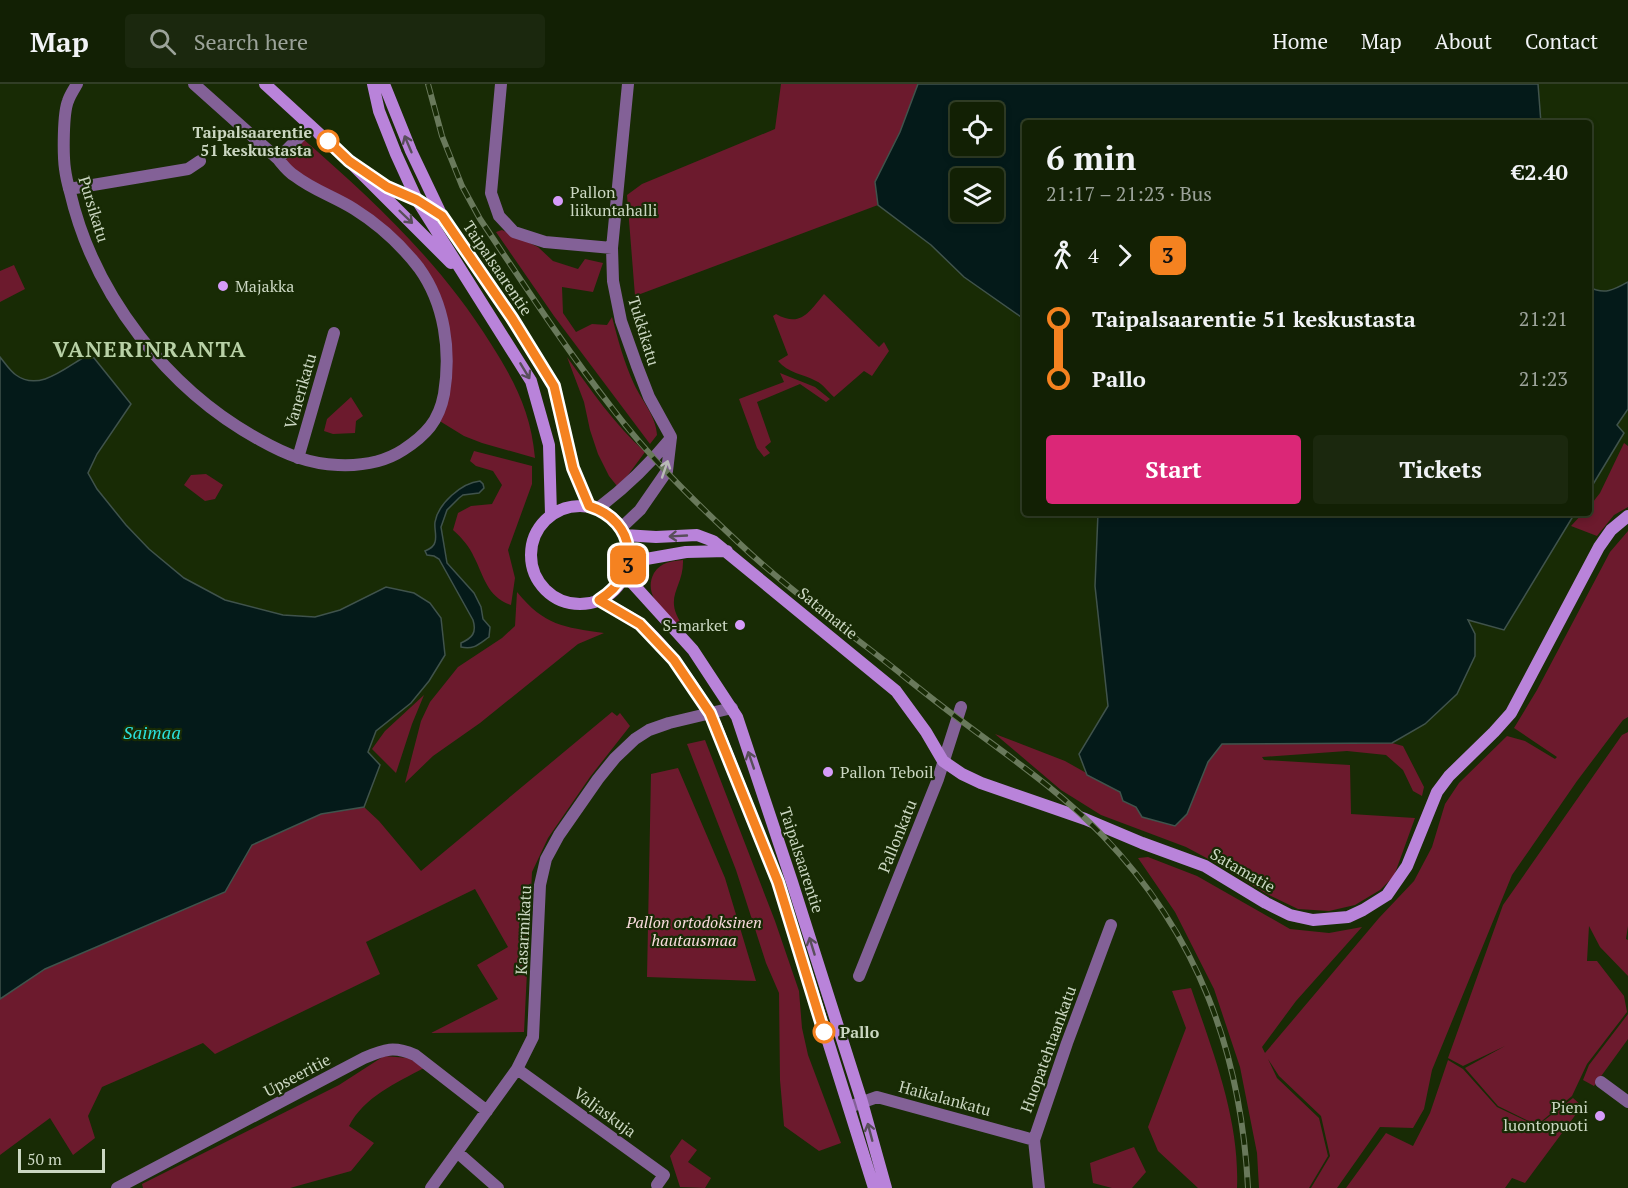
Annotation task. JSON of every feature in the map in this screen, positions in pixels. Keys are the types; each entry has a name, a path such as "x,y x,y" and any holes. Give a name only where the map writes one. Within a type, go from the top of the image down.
{"main road":[{"path":"265,84 349,161 421,231 473,286"},
{"name":"Taipalsaarentie","path":"373,84 380,111 417,200 531,381 549,445 551,514"},
{"name":"Taipalsaarentie","path":"384,84 411,152 442,216 512,318 554,386 573,468 593,507"},
{"path":"349,161 387,187 417,200 442,216"},
{"path":"576,505 593,507 606,513 623,531 628,546 629,562 618,586 599,600 584,604 568,603 553,596 541,585 533,571 530,556 532,540 540,525 551,514 576,505"},
{"name":"Satamatie","path":"623,531 656,537 697,535 714,541 896,692 926,732 943,761 962,774 1205,866 1266,903 1290,915 1312,920 1348,916 1376,904 1400,878 1437,792 1449,776 1511,713 1599,546 1611,530 1628,516"},
{"path":"629,562 686,552 727,552"},
{"name":"Taipalsaarentie","path":"625,575 693,650 732,708 792,882 862,1102 886,1188"},
{"name":"Taipalsaarentie","path":"599,600 640,624 674,660 710,713 778,882 874,1188"}],"street":[{"name":"Pursikatu","path":"77,84 67,102 64,129 64,168 75,214 93,260 138,333 160,360 196,397 238,428 286,454 324,464 361,466 393,457 420,439 441,411 447,374 446,338 438,303 419,269 390,237 355,209 293,176 278,159"},
{"path":"194,84 278,159 310,126"},
{"path":"501,84 491,193 499,216 514,232 545,242 612,248"},
{"name":"Tukkikatu","path":"628,84 612,248 613,281 621,321 649,396 671,437"},
{"path":"69,189 188,169 200,161"},
{"name":"Vanerikatu","path":"298,458 334,333"},
{"path":"593,507 618,493 654,458 671,437"},
{"path":"623,531 667,471 671,437"},
{"name":"Pallonkatu","path":"859,976 943,761 961,707"},
{"name":"Kasarmikatu","path":"431,1188 517,1069 533,1037 540,885 546,859 559,835 603,772 635,739 649,730 669,723 732,708"},
{"name":"Huopatehtaankatu","path":"1039,1188 1034,1140 1111,925"},
{"name":"Upseeritie","path":"117,1188 385,1049 402,1050 415,1055 487,1111"},
{"name":"Valjaskuja","path":"517,1069 664,1175 657,1185"},
{"path":"1601,1082 1628,1102"},
{"name":"Haikalankatu","path":"849,1107 877,1097 1034,1140"},
{"path":"457,1152 498,1188"}],"green space":[{"path":"781,84 918,84 900,132 875,182 878,205 635,296 627,195 642,184 775,129"},
{"path":"302,138 380,209 428,259 471,314 500,358 520,398 530,426 535,458 464,436 438,420 444,412 440,301 391,235 315,186 281,159"},
{"path":"502,230 538,247 553,261 578,269 585,259 603,263 593,292 562,287 563,313 576,332 592,324 607,325 612,317 630,376 654,421 657,435 650,444 554,316 496,232"},
{"path":"14,265 25,289 0,302 0,271"},
{"path":"824,294 879,347 884,342 889,351 872,376 864,371 834,397 819,382 791,371 778,361 788,355 773,316 776,314 785,318 798,319 809,312"},
{"path":"567,357 613,418 645,452 617,486 598,454 584,402"},
{"path":"780,373 815,387 830,399 826,402 800,384 757,402 771,442 765,447 770,453 764,457 757,448 739,399 784,382"},
{"path":"351,397 363,416 356,421 355,433 333,434 324,431 327,419"},
{"path":"1624,443 1628,446 1628,507 1614,515 1597,536 1571,526 1580,516 1592,516 1592,503 1600,493"},
{"path":"474,451 532,466 532,484 508,550 515,578 511,605 496,597 491,591 470,549 453,530 458,513 471,506 492,504 502,485 493,471 476,466 470,461"},
{"path":"206,474 223,485 215,499 205,501 184,485 191,475"},
{"path":"1628,531 1628,717 1623,720 1577,781 1512,875 1432,1070 1424,1109 1413,1128 1380,1127 1337,1188 1311,1188 1330,1156 1321,1116 1279,1076 1268,1059 1277,1078 1319,1118 1328,1156 1309,1188 1259,1188 1257,1153 1240,1067 1214,989 1175,912 1138,858 1148,857 1197,876 1290,929 1329,933 1362,927 1296,1001 1262,1047 1265,1053 1379,918 1414,881 1432,847 1445,804 1459,783 1507,736 1525,741 1555,759 1557,757 1514,728 1537,690 1610,552"},
{"path":"683,560 674,601 678,619 686,630 684,633 658,606 651,590 654,573 660,566"},
{"path":"517,592 537,612 556,623 604,633 578,644 480,723 433,756 405,783 421,721 430,702 458,667 502,638 515,626"},
{"path":"424,695 396,773 372,749 385,731"},
{"path":"612,712 617,716 620,713 630,726 590,777 548,838 532,872 524,1032 431,1033 498,999 477,965 508,947 475,889 366,942 380,974 215,1054 203,1043 102,1087 88,1116 95,1138 73,1155 50,1118 0,1155 0,999 45,969 225,892 252,845 321,814 364,807 379,821 421,871"},
{"path":"1628,732 1628,926 1626,939 1628,940 1628,976 1600,947 1589,926 1587,961 1597,961 1624,996 1627,1012 1587,1064 1572,1096 1537,1125 1498,1106 1465,1068 1505,1046 1463,1066 1448,1058 1503,905 1622,735"},
{"path":"995,734 1065,761 1120,792 1123,801 1136,807 1187,814 1208,762 1222,744 1392,743 1403,746 1424,787 1422,796 1413,791 1403,770 1386,755 1347,751 1262,757 1264,760 1350,765 1351,814 1415,818 1394,876 1380,890 1355,905 1329,911 1298,909 1267,894 1186,847 1101,815 1061,790"},
{"path":"705,740 775,921 799,991 802,1028 808,1055 841,1143 819,1151 784,1126 780,1080 779,993 766,963 736,870 687,744"},
{"name":"Pallon ortodoksinen hautausmaa","path":"678,768 725,878 756,981 647,977 651,774"},
{"path":"1191,988 1216,1061 1230,1112 1237,1163 1237,1188 1198,1188 1158,1151 1148,1127 1186,1028 1172,991"},
{"path":"1628,1014 1628,1039 1594,1086 1583,1080 1589,1065"},
{"path":"384,1056 409,1058 424,1068 382,1092 355,1116 349,1126 374,1143 351,1171 290,1188 143,1188 142,1184 339,1085"},
{"path":"1448,1060 1463,1069 1497,1107 1537,1126 1573,1098 1582,1106 1525,1183 1512,1178 1505,1188 1346,1188 1386,1133 1413,1146 1430,1113"},
{"path":"682,1139 697,1150 688,1162 711,1178 705,1188 680,1187 670,1156"},
{"path":"1134,1147 1146,1172 1132,1188 1112,1188 1093,1183 1090,1163"}],"water":[{"path":"918,84 1538,84 1541,120 1022,120 1022,318 964,277 931,245 878,205 875,182 900,132"},
{"path":"1628,282 1628,409 1617,425 1624,433 1592,486 1592,288 1609,291"},
{"name":"Saimaa","path":"86,356 94,358 131,404 97,454 88,473 97,489 149,549 184,578 225,600 283,615 315,617 340,610 386,587 414,593 430,603 441,618 445,655 429,681 411,703 376,731 368,752 380,765 364,807 321,814 252,845 225,892 45,969 0,999 0,357 16,375 25,380 34,381 43,380 61,372"},
{"path":"480,481 484,488 479,493 463,495 459,498 447,510 441,527 447,563 474,593 481,607 483,619 490,627 489,637 476,646 466,648 461,647 461,643 473,635 473,620 439,559 427,555 425,551 434,544 435,522 441,508 458,490"},
{"path":"1098,516 1573,516 1504,630 1468,620 1475,634 1475,656 1457,694 1425,724 1392,743 1222,744 1208,762 1187,814 1175,826 1142,817 1136,807 1123,801 1120,792 1087,775 1079,754 1108,706 1095,586"}],"railway":[{"path":"428,84 442,136 462,186 480,219 578,362 626,426 657,461 754,557 936,701 1033,774 1103,836 1136,874 1165,914 1189,955 1208,998 1224,1043 1236,1090 1244,1138 1248,1188"}],"bus line":[{"name":"3","path":"328,141 349,161 387,187 417,200 442,216 512,318 554,386 573,468 580,487 589,506 597,508 615,520 628,546 629,562 625,575 610,594 599,600 640,624 674,660 710,713 778,882 824,1032"}],"place":[{"name":"Taipalsaarentie 51 keskustasta","path":"328,141"},
{"name":"Pallon liikuntahalli","path":"558,201"},
{"name":"Majakka","path":"223,286"},
{"name":"S-market","path":"740,625"},
{"name":"Pallon Teboil","path":"828,772"},
{"name":"Pallo","path":"824,1032"},
{"name":"Pieni luontopuoti","path":"1600,1116"}],"district":[{"name":"VANERINRANTA","path":"150,348"}]}
